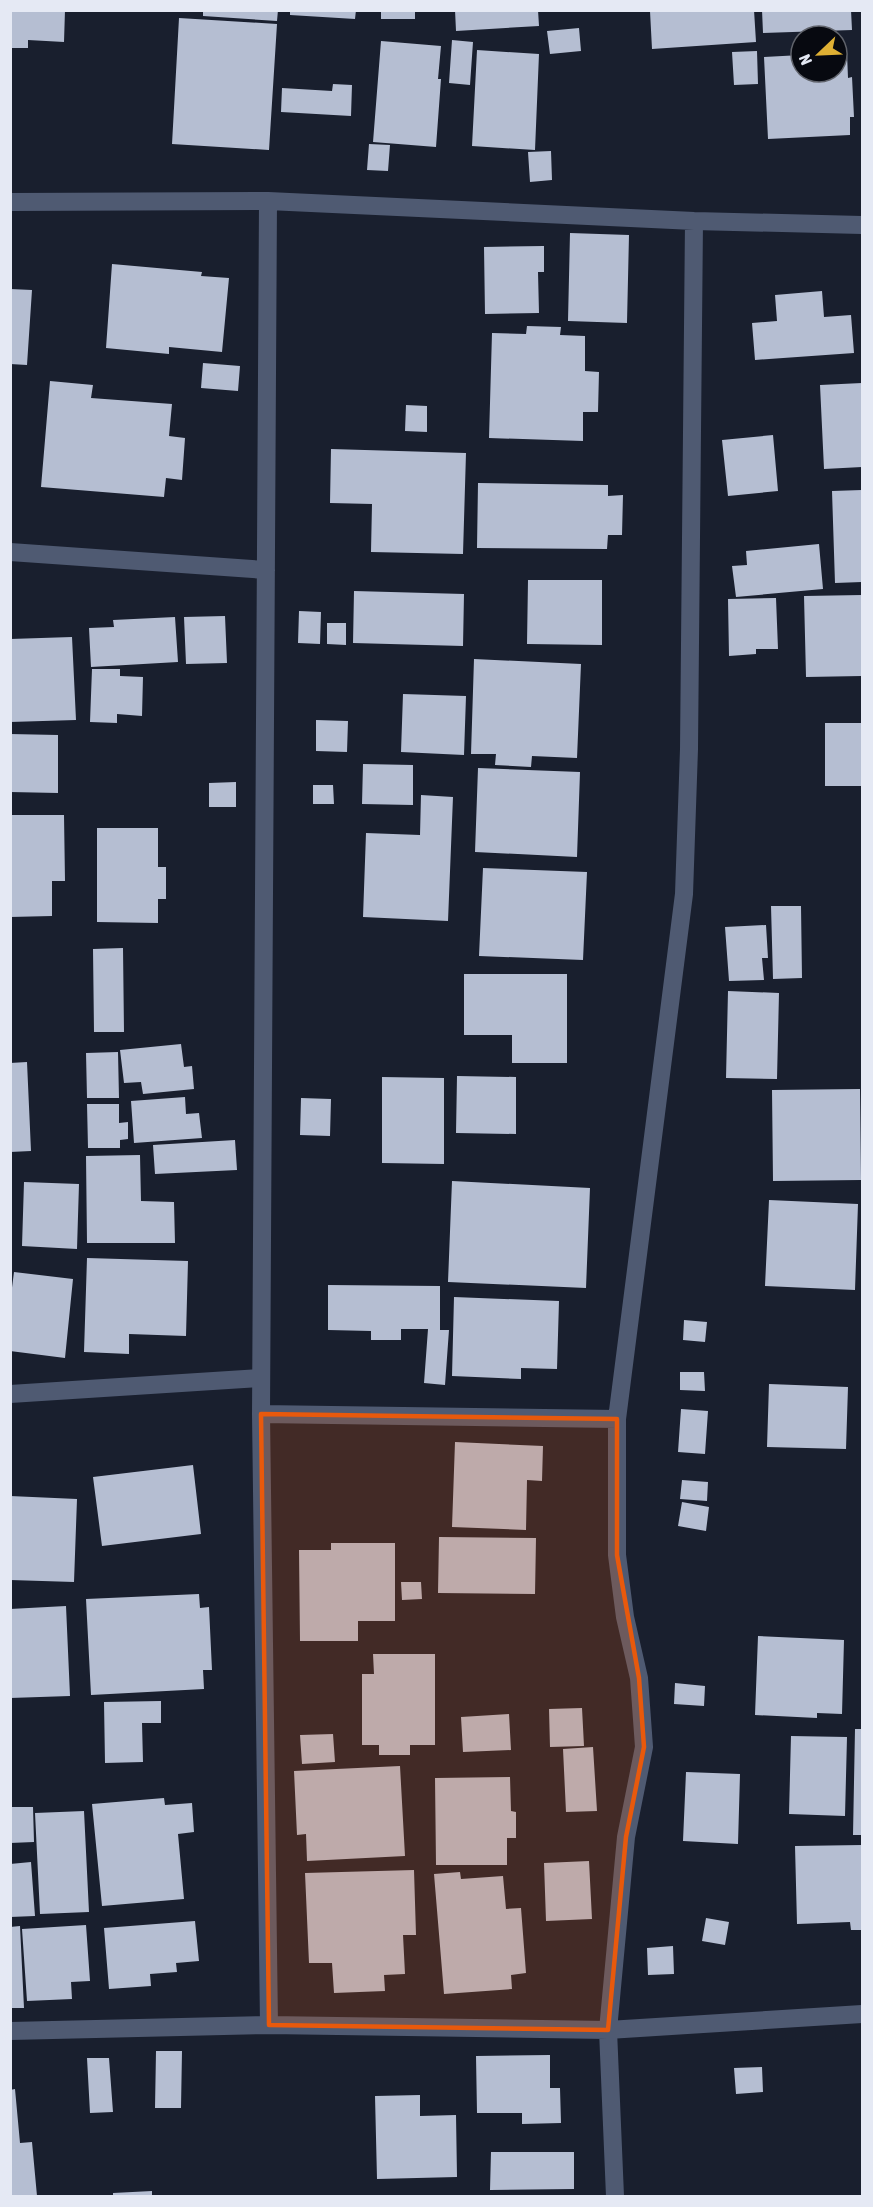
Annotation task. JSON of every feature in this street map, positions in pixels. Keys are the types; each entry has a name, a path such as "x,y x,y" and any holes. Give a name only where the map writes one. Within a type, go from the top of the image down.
{"street":[{"path":"10,202 268,201 862,225"},
{"path":"268,201 261,1414 269,2025"},
{"path":"615,2196 608,2030 626,1837 644,1747 639,1678 625,1617 617,1555 617,1419 684,894 689,749 694,220"},
{"path":"10,552 266,570"},
{"path":"10,1394 261,1378"},
{"path":"261,1414 617,1419"},
{"path":"10,2031 269,2025 608,2030 862,2014"}],"highlighted area":[{"path":"261,1414 617,1419 617,1555 639,1678 644,1747 626,1837 608,2030 269,2025"}],"building":[{"path":"10,10 65,10 64,42 28,40 28,48 10,48"},
{"path":"203,10 278,10 277,21 203,16"},
{"path":"290,10 356,10 355,19 290,15"},
{"path":"381,10 415,10 415,19 381,19"},
{"path":"455,10 538,10 539,26 456,31"},
{"path":"754,10 756,42 652,49 650,11"},
{"path":"762,10 851,10 852,30 849,30 849,24 789,24 789,32 763,33"},
{"path":"179,18 277,24 269,150 172,144"},
{"path":"579,28 581,51 550,54 547,31"},
{"path":"452,40 473,42 470,85 449,83"},
{"path":"381,41 441,46 436,147 373,142"},
{"path":"477,50 539,54 535,150 472,146"},
{"path":"757,51 758,84 734,85 732,52"},
{"path":"789,56 789,84 849,84 849,78 852,77 854,117 850,117 850,135 768,139 764,57"},
{"path":"333,84 352,85 351,116 281,112 282,88 332,91"},
{"path":"369,144 390,145 388,171 367,170"},
{"path":"551,151 552,180 530,182 528,152"},
{"path":"570,233 629,235 627,323 568,321"},
{"path":"544,246 544,272 538,272 539,313 485,314 484,247"},
{"path":"112,264 202,272 201,276 229,278 222,352 169,347 169,354 106,348"},
{"path":"10,289 32,290 27,365 10,364"},
{"path":"822,291 824,317 851,315 854,353 755,360 752,323 777,321 775,295"},
{"path":"527,326 561,327 560,335 585,336 585,371 599,372 598,412 583,412 583,441 489,438 492,333 526,334"},
{"path":"203,363 240,366 238,391 201,388"},
{"path":"50,381 93,385 91,398 172,404 169,436 185,438 182,480 166,478 164,497 41,487"},
{"path":"862,383 862,467 824,469 820,385"},
{"path":"406,405 427,406 427,432 405,431"},
{"path":"773,435 778,491 728,496 722,440"},
{"path":"331,449 466,453 463,554 371,552 372,504 330,503"},
{"path":"478,483 608,485 608,496 623,495 622,535 608,535 607,549 477,548"},
{"path":"862,490 862,582 835,583 832,491"},
{"path":"819,544 823,589 736,597 732,566 747,565 746,551"},
{"path":"528,580 602,580 602,645 527,644"},
{"path":"354,591 464,594 463,646 353,643"},
{"path":"862,595 862,676 806,677 804,596"},
{"path":"776,598 778,649 756,649 756,654 729,656 728,599"},
{"path":"299,611 321,612 320,644 298,643"},
{"path":"225,616 227,663 186,664 184,617"},
{"path":"175,617 178,662 91,667 89,628 114,627 113,620"},
{"path":"327,623 346,623 346,645 327,644"},
{"path":"72,637 76,720 10,722 10,639"},
{"path":"474,659 581,664 577,758 532,756 531,767 495,765 496,754 471,754"},
{"path":"92,669 120,669 120,676 143,677 142,716 117,714 117,723 90,722"},
{"path":"403,694 466,696 464,755 401,752"},
{"path":"316,720 348,721 347,752 316,751"},
{"path":"825,723 862,723 862,786 825,786"},
{"path":"10,734 58,735 58,793 10,792"},
{"path":"363,764 413,765 413,805 362,804"},
{"path":"478,768 580,772 577,857 475,852"},
{"path":"236,782 236,807 209,807 209,783"},
{"path":"313,785 333,785 334,804 313,804"},
{"path":"421,795 453,797 448,921 363,917 366,833 420,835"},
{"path":"10,815 64,815 65,881 52,881 52,916 10,917"},
{"path":"97,828 158,828 158,867 166,867 166,899 158,899 158,923 97,922"},
{"path":"483,868 587,872 583,960 479,956"},
{"path":"771,906 801,906 802,978 773,979"},
{"path":"766,925 768,958 762,958 764,980 729,981 725,927"},
{"path":"123,948 124,1032 94,1032 93,949"},
{"path":"464,974 567,974 567,1063 512,1063 512,1035 464,1035"},
{"path":"728,991 779,993 777,1079 726,1078"},
{"path":"181,1044 184,1067 192,1066 194,1089 143,1094 141,1082 124,1083 120,1050"},
{"path":"118,1052 119,1098 87,1098 86,1053"},
{"path":"27,1062 31,1151 10,1152 10,1063"},
{"path":"457,1076 516,1077 516,1134 456,1133"},
{"path":"382,1077 444,1078 444,1164 382,1163"},
{"path":"860,1089 861,1180 773,1181 772,1090"},
{"path":"185,1097 186,1114 199,1113 202,1138 134,1143 131,1101"},
{"path":"301,1098 331,1099 330,1136 300,1135"},
{"path":"87,1104 119,1104 119,1123 128,1122 128,1139 120,1140 120,1148 88,1148"},
{"path":"235,1140 237,1170 155,1174 153,1145"},
{"path":"140,1155 141,1201 174,1202 175,1243 87,1243 86,1156"},
{"path":"452,1181 590,1188 586,1288 448,1282"},
{"path":"24,1182 79,1184 77,1249 22,1246"},
{"path":"769,1200 858,1204 855,1290 765,1286"},
{"path":"87,1258 188,1261 186,1336 129,1334 129,1354 84,1352"},
{"path":"14,1272 73,1279 65,1358 10,1351 10,1303"},
{"path":"328,1285 440,1286 440,1330 449,1330 445,1385 424,1383 428,1329 401,1329 401,1340 371,1340 371,1331 328,1330"},
{"path":"454,1297 559,1301 557,1369 521,1368 521,1379 452,1376"},
{"path":"684,1320 707,1322 705,1342 683,1340"},
{"path":"680,1372 704,1372 705,1391 680,1390"},
{"path":"769,1384 848,1387 846,1449 767,1447"},
{"path":"681,1409 708,1411 705,1454 678,1452"},
{"path":"455,1442 543,1446 542,1481 527,1480 526,1530 452,1527"},
{"path":"193,1465 201,1534 102,1546 93,1477"},
{"path":"682,1480 708,1482 707,1501 680,1499"},
{"path":"10,1496 77,1499 74,1582 10,1580"},
{"path":"682,1502 709,1507 706,1531 678,1526"},
{"path":"439,1537 536,1538 535,1594 438,1593"},
{"path":"331,1543 395,1543 395,1621 358,1621 358,1641 300,1641 299,1550 331,1550"},
{"path":"401,1582 421,1582 422,1599 402,1600"},
{"path":"199,1594 200,1608 209,1607 212,1670 203,1670 204,1689 91,1695 86,1599"},
{"path":"66,1606 70,1696 10,1698 10,1609"},
{"path":"758,1636 844,1640 842,1714 817,1713 817,1718 755,1715"},
{"path":"373,1654 435,1654 435,1745 410,1745 410,1755 379,1755 379,1745 362,1745 362,1674 374,1674"},
{"path":"675,1683 705,1686 704,1706 674,1704"},
{"path":"161,1701 161,1723 142,1723 143,1762 105,1763 104,1702"},
{"path":"582,1708 584,1746 550,1747 549,1709"},
{"path":"509,1714 511,1750 463,1752 461,1717"},
{"path":"855,1729 862,1729 862,1835 853,1835"},
{"path":"333,1734 335,1762 302,1764 300,1735"},
{"path":"791,1736 847,1737 845,1816 789,1814"},
{"path":"593,1747 597,1811 566,1812 563,1749"},
{"path":"400,1766 405,1856 307,1861 306,1834 297,1835 294,1771"},
{"path":"686,1772 740,1774 738,1844 683,1841"},
{"path":"510,1777 511,1811 516,1812 516,1838 507,1838 507,1865 436,1865 435,1778"},
{"path":"164,1798 165,1805 192,1803 194,1832 178,1834 184,1899 102,1906 92,1804"},
{"path":"10,1807 33,1807 34,1842 10,1843"},
{"path":"84,1811 89,1912 40,1914 35,1813"},
{"path":"862,1845 862,1930 851,1930 850,1922 797,1924 795,1846"},
{"path":"589,1861 592,1919 546,1921 544,1863"},
{"path":"31,1862 35,1916 10,1917 10,1864"},
{"path":"414,1870 416,1935 403,1935 405,1974 384,1975 385,1991 334,1993 332,1963 309,1963 305,1873"},
{"path":"460,1872 461,1879 503,1876 506,1909 521,1908 526,1973 511,1975 512,1989 444,1994 434,1874"},
{"path":"706,1918 729,1922 725,1945 702,1941"},
{"path":"195,1921 199,1961 176,1963 177,1972 150,1974 151,1986 109,1989 104,1928"},
{"path":"86,1925 90,1981 71,1982 72,1999 27,2001 22,1929"},
{"path":"20,1926 24,2008 10,2008 10,1927"},
{"path":"673,1946 674,1974 648,1975 647,1948"},
{"path":"156,2051 182,2051 181,2108 155,2108"},
{"path":"550,2055 550,2088 560,2088 561,2123 522,2124 522,2113 477,2113 476,2056"},
{"path":"87,2058 109,2058 113,2112 90,2113"},
{"path":"762,2067 763,2092 736,2094 734,2068"},
{"path":"15,2089 20,2143 32,2142 37,2196 10,2196 10,2090"},
{"path":"420,2095 420,2116 456,2115 457,2177 377,2179 375,2096"},
{"path":"491,2152 574,2152 574,2189 490,2190"},
{"path":"152,2191 152,2196 113,2196 113,2193"}]}
